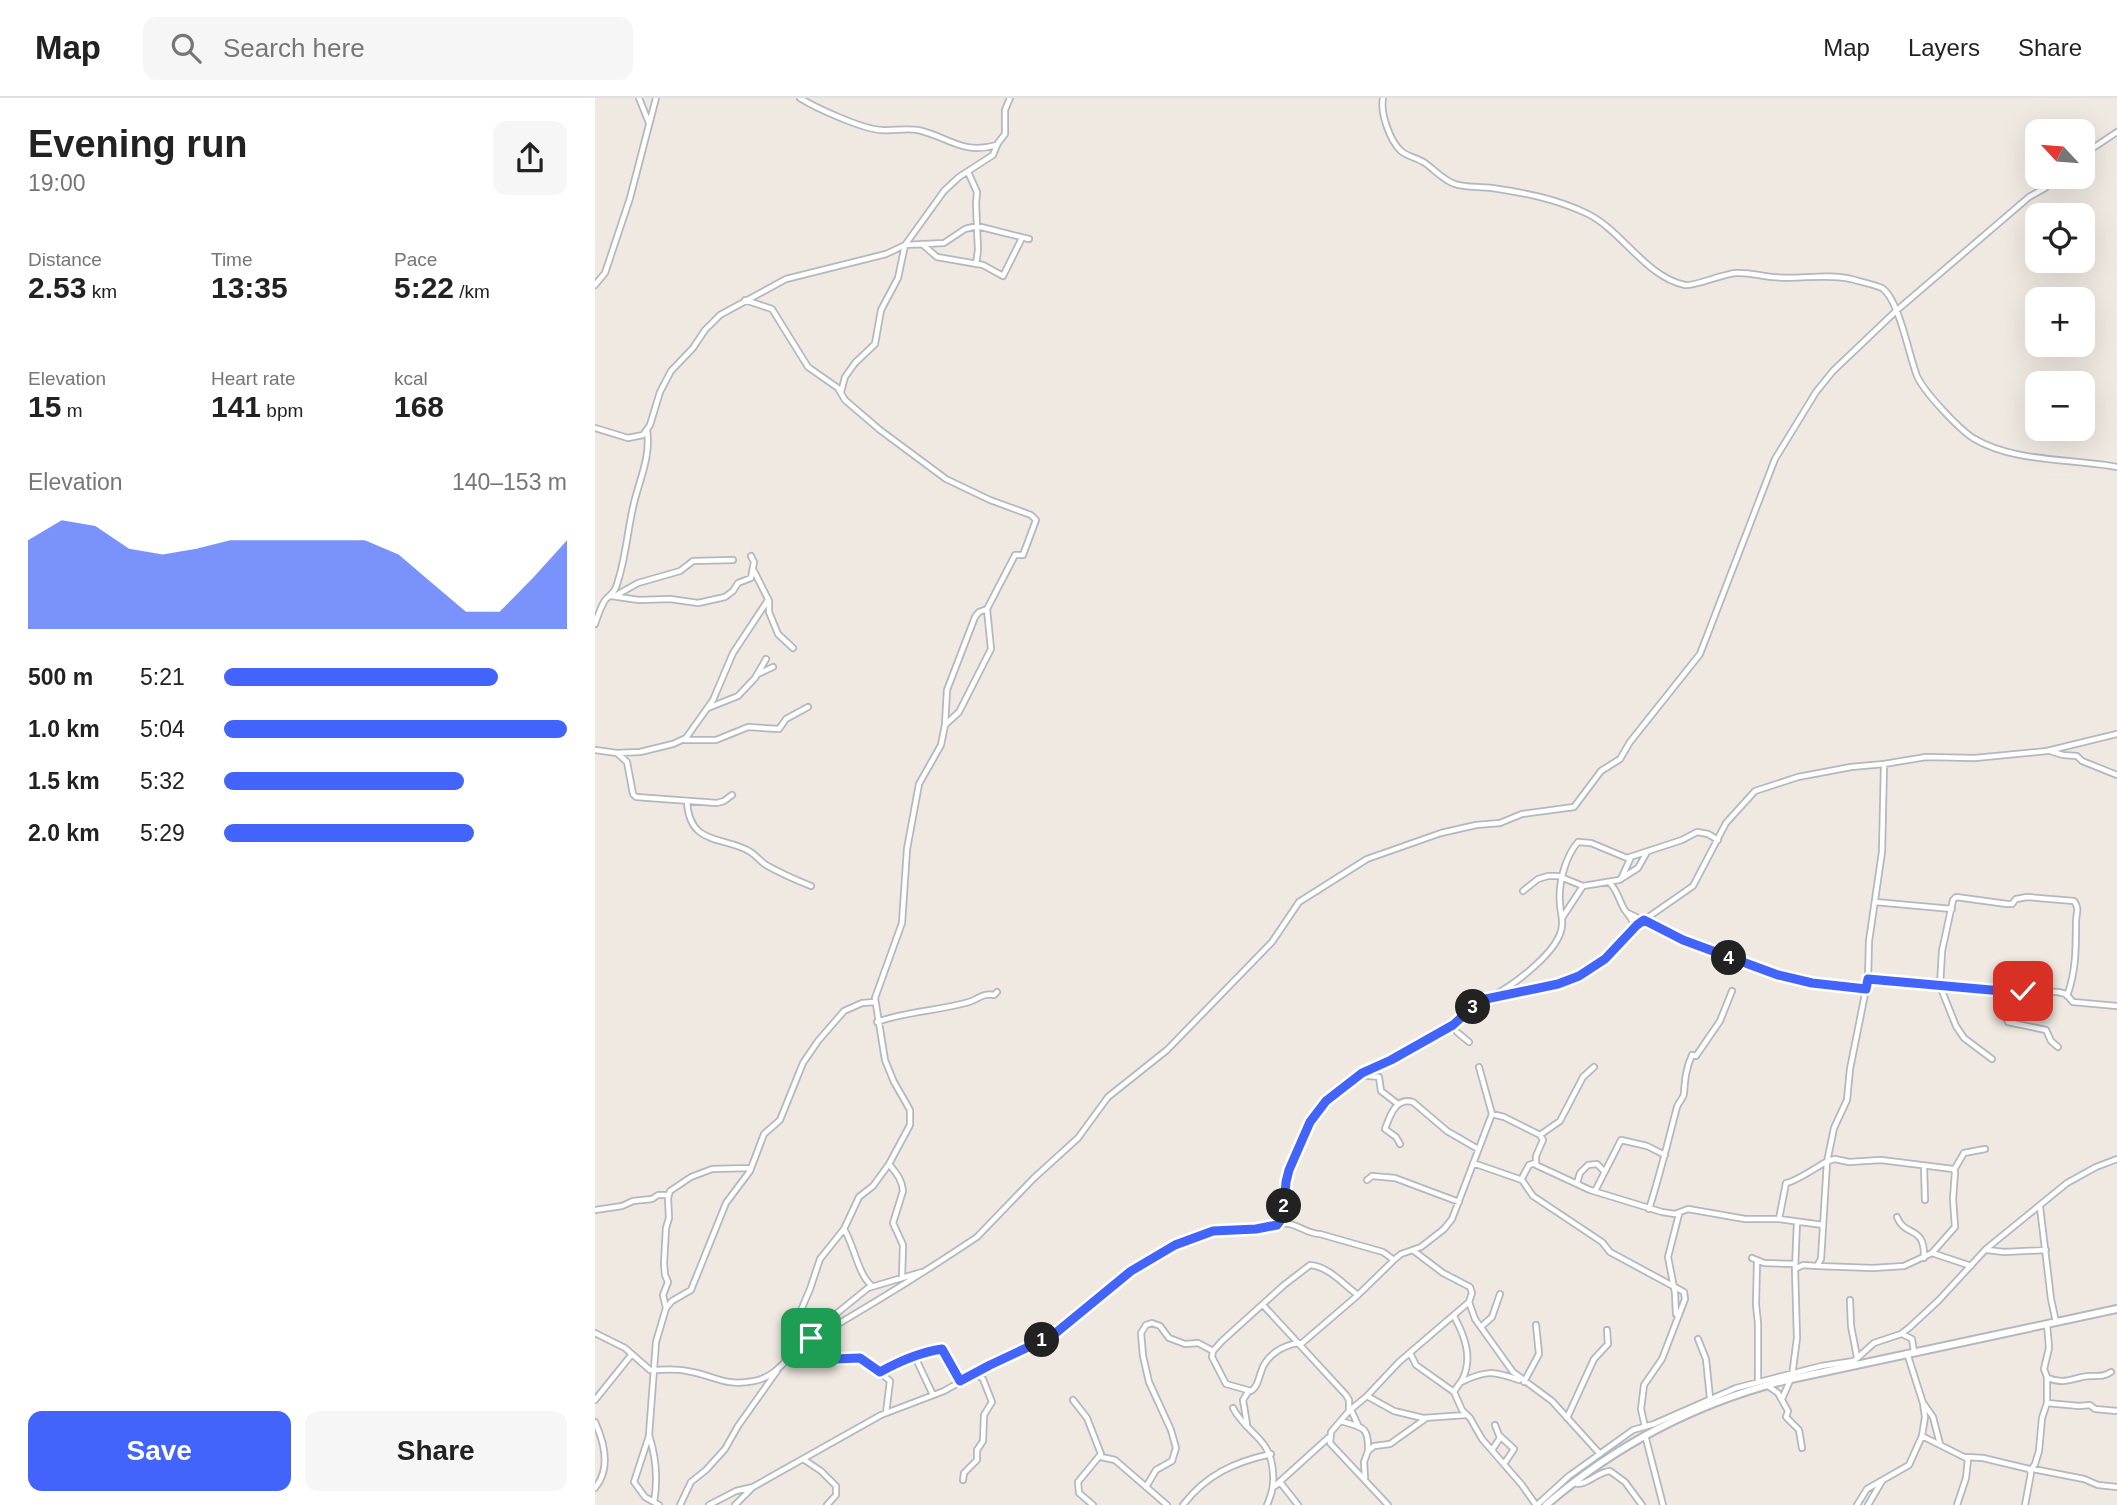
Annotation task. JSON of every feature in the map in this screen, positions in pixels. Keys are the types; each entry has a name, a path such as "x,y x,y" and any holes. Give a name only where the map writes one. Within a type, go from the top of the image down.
{"main road":[{"path":"1546,1505 1644,1430 1792,1376 1854,1361 1911,1352 2117,1309"}],"street":[{"path":"639,98 649,124"},
{"path":"595,285 605,273 612,255 639,169 656,98"},
{"path":"800,98 876,130 918,130 955,145 980,149 997,145"},
{"path":"841,393 845,377 858,359 875,344 881,310 898,278 905,245 944,191 993,155 1005,134 1005,110 1010,98"},
{"path":"1383,98 1381,107 1391,134 1404,153 1454,184 1537,195 1588,215 1636,255 1675,282 1691,286 1735,273 1774,277 1830,276 1851,279 1882,289 1896,311 1916,373 1924,389 1970,435 2030,457 2117,467"},
{"path":"2095,147 2117,132"},
{"path":"968,172 978,192 976,264"},
{"path":"805,1344 925,1272 987,1228 1019,1193 1078,1138 1108,1097 1167,1050 1272,942 1299,902 1367,859 1441,833 1500,823 1522,814 1570,809 1577,805 1601,771 1620,759 1630,742 1700,654 1775,459 1802,413 1833,371 1896,311 2029,197 2043,189"},
{"path":"612,596 629,538 633,505 647,458 647,430 660,392 671,371 693,348 709,324 745,300 786,279 886,254 905,245 949,241 965,229 977,226 1026,238 1018,243 1004,275 976,264 937,257 922,244"},
{"path":"745,300 772,309 802,359 833,384 845,400 870,422 946,479 1036,519 1023,555 1014,555 987,609 991,649 959,712 945,725"},
{"path":"833,384 845,377"},
{"path":"595,428 628,438 638,437 647,430"},
{"path":"751,556 778,634 793,648"},
{"path":"595,624 604,602 638,583 671,575 693,561 733,560"},
{"path":"612,596 698,603 729,595 738,583 751,578 754,570"},
{"path":"683,740 717,694 737,646 768,600"},
{"path":"785,1361 788,1340 820,1259 844,1228 859,1197 873,1186 907,1133 912,1114 889,1072 877,1023 875,1002 902,923 907,849 919,784 939,750 945,725 949,682 975,617 987,609"},
{"path":"707,708 733,699 757,674 766,659"},
{"path":"757,674 773,667"},
{"path":"595,750 640,752 683,740 716,740 748,727 779,729 786,719 808,707"},
{"path":"1488,998 1496,999 1571,980 1605,959 1634,927 1693,886 1729,819 1755,791 1819,772 1926,757 1975,758 2047,751 2117,734"},
{"path":"2047,751 2077,756 2082,761 2117,775"},
{"path":"617,753 627,762 633,794 636,797 721,802 732,795"},
{"path":"1817,1266 1821,1259 1827,1161 1834,1128 1847,1100 1850,1069 1868,979 1869,941 1882,852 1884,764"},
{"path":"687,801 689,815 702,834 750,852 765,864 811,886"},
{"path":"1277,1225 1283,1217 1289,1170 1310,1122 1326,1101 1359,1075 1453,1025 1481,1000 1488,998 1539,962 1557,941 1563,927 1559,899 1563,878 1569,855 1578,842 1591,843 1631,857 1697,832 1718,839"},
{"path":"1523,891 1542,877 1553,875 1583,886 1621,879 1638,868 1647,851"},
{"path":"1621,879 1631,857"},
{"path":"1609,882 1618,892 1623,908 1628,913 1683,940 1778,975 1812,983 1866,989"},
{"path":"1562,919 1583,886"},
{"path":"1993,1059 1964,1038 1956,1026 1940,986 1941,955 1953,900 1958,896 2007,904 2028,897 2074,901 2078,910 2075,964 2067,996"},
{"path":"1875,902 1952,909"},
{"path":"1628,913 1634,927"},
{"path":"1868,979 2002,991 2055,992 2064,993 2073,1002 2117,1006"},
{"path":"1649,1209 1666,1156 1678,1104 1684,1095 1684,1081 1692,1055 1696,1056 1720,1021 1732,991"},
{"path":"2002,991 2002,1006 2008,1022 2046,1030 2050,1041 2058,1047"},
{"path":"877,1023 904,1014 966,1003 983,994 995,995 997,992"},
{"path":"657,1504 645,1497 634,1482 649,1435 656,1342 666,1308 672,1301 691,1290 726,1203 751,1168 764,1134 780,1120 799,1072 818,1041 843,1011 862,1003 875,1002"},
{"path":"1453,1025 1455,1031 1469,1042"},
{"path":"1384,1063 1380,1078 1381,1091 1398,1104"},
{"path":"1248,1427 1243,1400 1248,1392 1257,1386 1261,1371 1269,1359 1287,1345 1300,1344 1401,1254 1414,1251 1447,1226 1459,1202 1492,1114 1479,1067"},
{"path":"1540,1135 1560,1121 1580,1081 1594,1067"},
{"path":"1359,1075 1370,1074 1380,1078"},
{"path":"1400,1144 1396,1137 1385,1129 1398,1104 1404,1100 1413,1102 1447,1131 1478,1149"},
{"path":"1492,1114 1540,1135 1543,1142 1535,1163"},
{"path":"1595,1191 1622,1139 1657,1149 1666,1156"},
{"path":"1758,1381 1759,1327 1755,1260 1795,1267 1897,1267 1924,1258 1932,1253 1955,1227 1954,1170 1964,1153 1985,1149"},
{"path":"1854,1361 1874,1343 1901,1334 1986,1250 2072,1180 2117,1159"},
{"path":"1779,1219 1786,1183 1795,1181 1801,1174 1827,1161 1881,1160 1954,1170"},
{"path":"1473,1163 1521,1180 1533,1196 1602,1242 1610,1252 1681,1289 1685,1296 1659,1364 1647,1377 1642,1391 1644,1430 1663,1505"},
{"path":"1521,1180 1529,1165 1535,1163 1595,1191 1649,1209 1679,1213 1688,1209 1745,1219 1779,1219 1823,1225"},
{"path":"889,1164 899,1176 903,1191 893,1223 903,1245 902,1277"},
{"path":"1577,1183 1580,1173 1588,1164 1597,1164 1604,1171"},
{"path":"1818,1166 1825,1176"},
{"path":"1924,1167 1925,1200"},
{"path":"666,1308 663,1295 668,1282 664,1275 664,1264 671,1190 706,1171 751,1168"},
{"path":"1367,1180 1371,1176 1395,1178 1459,1202"},
{"path":"595,1210 625,1205 633,1200 669,1195"},
{"path":"2040,1207 2056,1322"},
{"path":"1676,1317 1674,1285 1668,1257 1679,1213"},
{"path":"1897,1217 1902,1226 1921,1237 1924,1258"},
{"path":"735,1505 753,1487 886,1413 933,1395 1052,1336 1123,1277 1175,1245 1213,1231 1256,1229 1287,1222 1315,1234 1376,1250 1394,1260"},
{"path":"1782,1399 1792,1376 1797,1338 1797,1222"},
{"path":"844,1228 863,1276 872,1286"},
{"path":"1986,1250 2046,1250"},
{"path":"1274,1486 1329,1438 1331,1432 1350,1411 1387,1374 1469,1302 1472,1291 1468,1285 1443,1273 1414,1251"},
{"path":"1932,1253 1971,1266"},
{"path":"1248,1392 1223,1381 1213,1351 1284,1285 1310,1265 1325,1269 1358,1295"},
{"path":"680,1505 691,1482 725,1449 738,1426 785,1361 820,1327 872,1286 925,1272"},
{"path":"1482,1326 1492,1317 1500,1294"},
{"path":"1850,1300 1854,1361"},
{"path":"1469,1302 1475,1319 1509,1367 1524,1382"},
{"path":"1263,1305 1349,1399 1350,1411 1367,1435 1365,1479"},
{"path":"1454,1316 1467,1349 1464,1375 1454,1392"},
{"path":"1857,1505 1867,1489 1909,1465 1922,1436 1925,1417 1911,1352 1915,1322"},
{"path":"1146,1487 1156,1470 1172,1461 1175,1448 1144,1365 1141,1333 1143,1328 1152,1323 1160,1326 1170,1338 1185,1344 1198,1343 1213,1351"},
{"path":"2025,1505 2039,1451 2042,1418 2047,1403 2047,1377 2044,1369 2049,1348 2047,1324"},
{"path":"1524,1382 1539,1354 1536,1325"},
{"path":"1567,1418 1594,1359 1608,1344 1607,1330"},
{"path":"1287,1345 1289,1332"},
{"path":"595,1333 625,1348 645,1367 654,1370 685,1370 731,1384 759,1380 778,1370"},
{"path":"1901,1334 1912,1339"},
{"path":"1698,1339 1706,1359 1710,1398"},
{"path":"805,1344 835,1359 860,1358 880,1372 890,1381 886,1413"},
{"path":"880,1372 904,1360 916,1359 942,1349 960,1381"},
{"path":"1410,1353 1416,1365 1454,1392 1466,1415 1492,1451 1537,1505 1611,1443 1633,1430 1644,1430 1710,1398 1758,1381 1792,1376"},
{"path":"595,1400 632,1354"},
{"path":"916,1359 933,1395"},
{"path":"1461,1382 1485,1372 1524,1382 1547,1396 1600,1454"},
{"path":"2047,1377 2057,1382 2067,1382 2082,1377 2105,1376 2111,1372"},
{"path":"963,1480 964,1473 977,1460 977,1450 983,1441 984,1415 992,1402 983,1380 975,1373"},
{"path":"1766,1385 1782,1399 1788,1411 1786,1417 1799,1430 1802,1448"},
{"path":"1367,1396 1394,1411 1426,1418 1466,1415"},
{"path":"1073,1400 1087,1418 1100,1449 1101,1457 1078,1482 1079,1493 1093,1505"},
{"path":"1923,1403 1933,1417 1941,1445"},
{"path":"2047,1403 2090,1405 2095,1409 2117,1412"},
{"path":"1233,1408 1238,1418 1271,1454 1274,1486 1267,1505"},
{"path":"1368,1451 1374,1446 1390,1444 1426,1418"},
{"path":"1342,1421 1358,1425"},
{"path":"595,1422 604,1449 605,1474 595,1488"},
{"path":"1495,1425 1500,1436 1514,1449 1504,1464"},
{"path":"649,1435 653,1449 657,1504"},
{"path":"1492,1451 1500,1436"},
{"path":"1922,1436 1968,1457 1994,1460 2084,1479 2098,1485 2117,1487"},
{"path":"1329,1438 1338,1453 1388,1505"},
{"path":"1253,1458 1262,1450 1263,1443"},
{"path":"1591,1460 1593,1446"},
{"path":"1183,1505 1215,1473 1271,1454"},
{"path":"1101,1457 1115,1460 1167,1505"},
{"path":"1957,1505 1966,1478 1968,1457"},
{"path":"802,1458 836,1486 837,1492 827,1505"},
{"path":"1573,1483 1582,1484 1600,1473 1611,1471 1625,1482 1642,1505"},
{"path":"1868,1505 1882,1480"},
{"path":"1280,1482 1298,1505"},
{"path":"709,1505 736,1491 753,1487"}],"route":[{"path":"811,1338 803,1346 835,1359 865,1359 880,1372 893,1364 942,1349 960,1381 1052,1336 1131,1271 1166,1249 1213,1231 1277,1225 1283,1217 1289,1170 1304,1133 1326,1101 1362,1073 1453,1025 1481,1000 1558,984 1595,967 1644,920 1683,940 1734,960 1812,983 1866,989 1868,979 2023,991"}]}
